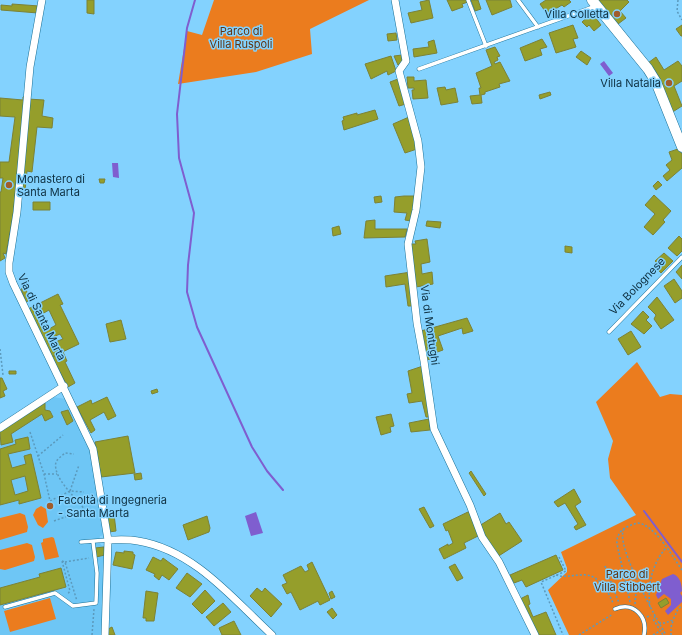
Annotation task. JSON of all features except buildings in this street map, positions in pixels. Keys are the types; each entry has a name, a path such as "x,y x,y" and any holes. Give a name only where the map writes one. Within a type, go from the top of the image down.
{"main road":[{"path":"594,3 648,69 656,82 682,147"}],"street":[{"name":"Via di Santa Marta","path":"42,0 30,67 17,212 11,237 9,272 93,449 108,540 105,635"},
{"name":"Via di Montughi","path":"395,0 406,61 399,71 418,141 420,167 416,210 408,244 417,323 426,369 434,429 470,505 482,537 498,562 535,635"},
{"path":"0,428 64,386"},
{"path":"108,540 144,542 167,549 183,557 211,578 272,635"}],"lane":[{"path":"468,0 486,46"},
{"path":"518,0 538,27"},
{"path":"419,69 538,27 594,3"},
{"name":"Via Bolognese","path":"609,332 682,257"},
{"path":"80,542 108,540"},
{"path":"5,607 55,593 73,606 96,603 97,573 93,542"},
{"path":"616,610 620,607 630,608 644,619 644,635"}],"path":[{"path":"678,0 677,11 682,20"},
{"path":"0,349 3,375"},
{"path":"30,432 44,474 50,501 70,491 84,492"},
{"path":"38,456 63,435"},
{"path":"54,521 85,510 55,470 57,460 65,453 74,454"},
{"path":"70,491 79,465"},
{"path":"44,474 57,474"},
{"path":"630,608 616,541 618,533 625,528 638,523 644,525 653,532 682,570"},
{"path":"625,528 621,534 622,541 650,608 666,635"},
{"path":"650,608 649,594 653,572 658,558 666,548"},
{"path":"560,557 566,571 541,582 564,635"},
{"path":"64,600 70,591 62,560 65,562 94,558"},
{"path":"65,562 78,605"},
{"path":"605,566 620,607"},
{"path":"556,575 565,577 582,575 592,576 605,589 616,610 579,635"},
{"path":"630,608 636,602 636,592 640,586"},
{"path":"671,635 671,627 674,619 678,609 682,606"},
{"path":"92,635 95,607"},
{"path":"655,616 653,618 663,635"},
{"path":"658,623 665,623 674,619"},
{"path":"653,635 660,630"}],"shaded area":[{"path":"604,61 613,73 609,76 600,64"},
{"path":"112,163 118,163 119,178 113,177"},
{"name":"Facoltà di Ingegneria - Santa Marta","path":"53,397 66,399 91,450 104,535 100,536 99,541 101,545 105,547 102,635 0,635 0,433"},
{"path":"256,512 263,533 251,536 245,516"},
{"path":"673,574 679,579 681,584 682,591 680,593 682,596 682,602 668,615 665,611 671,605 671,599 664,594 658,599 656,595 662,579"}],"green space":[{"name":"Parco di Villa Ruspoli","path":"214,0 369,0 310,29 312,54 256,72 178,84 187,31 202,35"},
{"name":"Parco di Villa Stibbert","path":"637,362 660,397 670,394 682,395 682,635 569,635 548,590 567,572 561,552 636,515 610,478 608,459 613,441 596,402"},
{"path":"41,506 46,509 48,522 43,528 38,525 33,515 36,509"},
{"path":"20,513 25,515 28,527 27,532 0,540 0,518"},
{"path":"54,538 59,557 45,560 41,543 43,542 43,539"},
{"path":"27,543 32,545 35,557 34,561 5,570 0,569 0,550"},
{"path":"50,598 56,619 10,632 4,611"}],"waterway":[{"path":"195,0 187,28 177,114 179,158 194,213 188,265 187,292 197,327 252,447 267,471 283,490"},
{"path":"644,511 682,562"}],"place":[{"name":"Villa Colletta","path":"617,14"},
{"name":"Villa Natalia","path":"669,83"},
{"name":"Monastero di Santa Marta","path":"9,185"},
{"name":"Facoltà di Ingegneria - Santa Marta","path":"50,506"}]}
